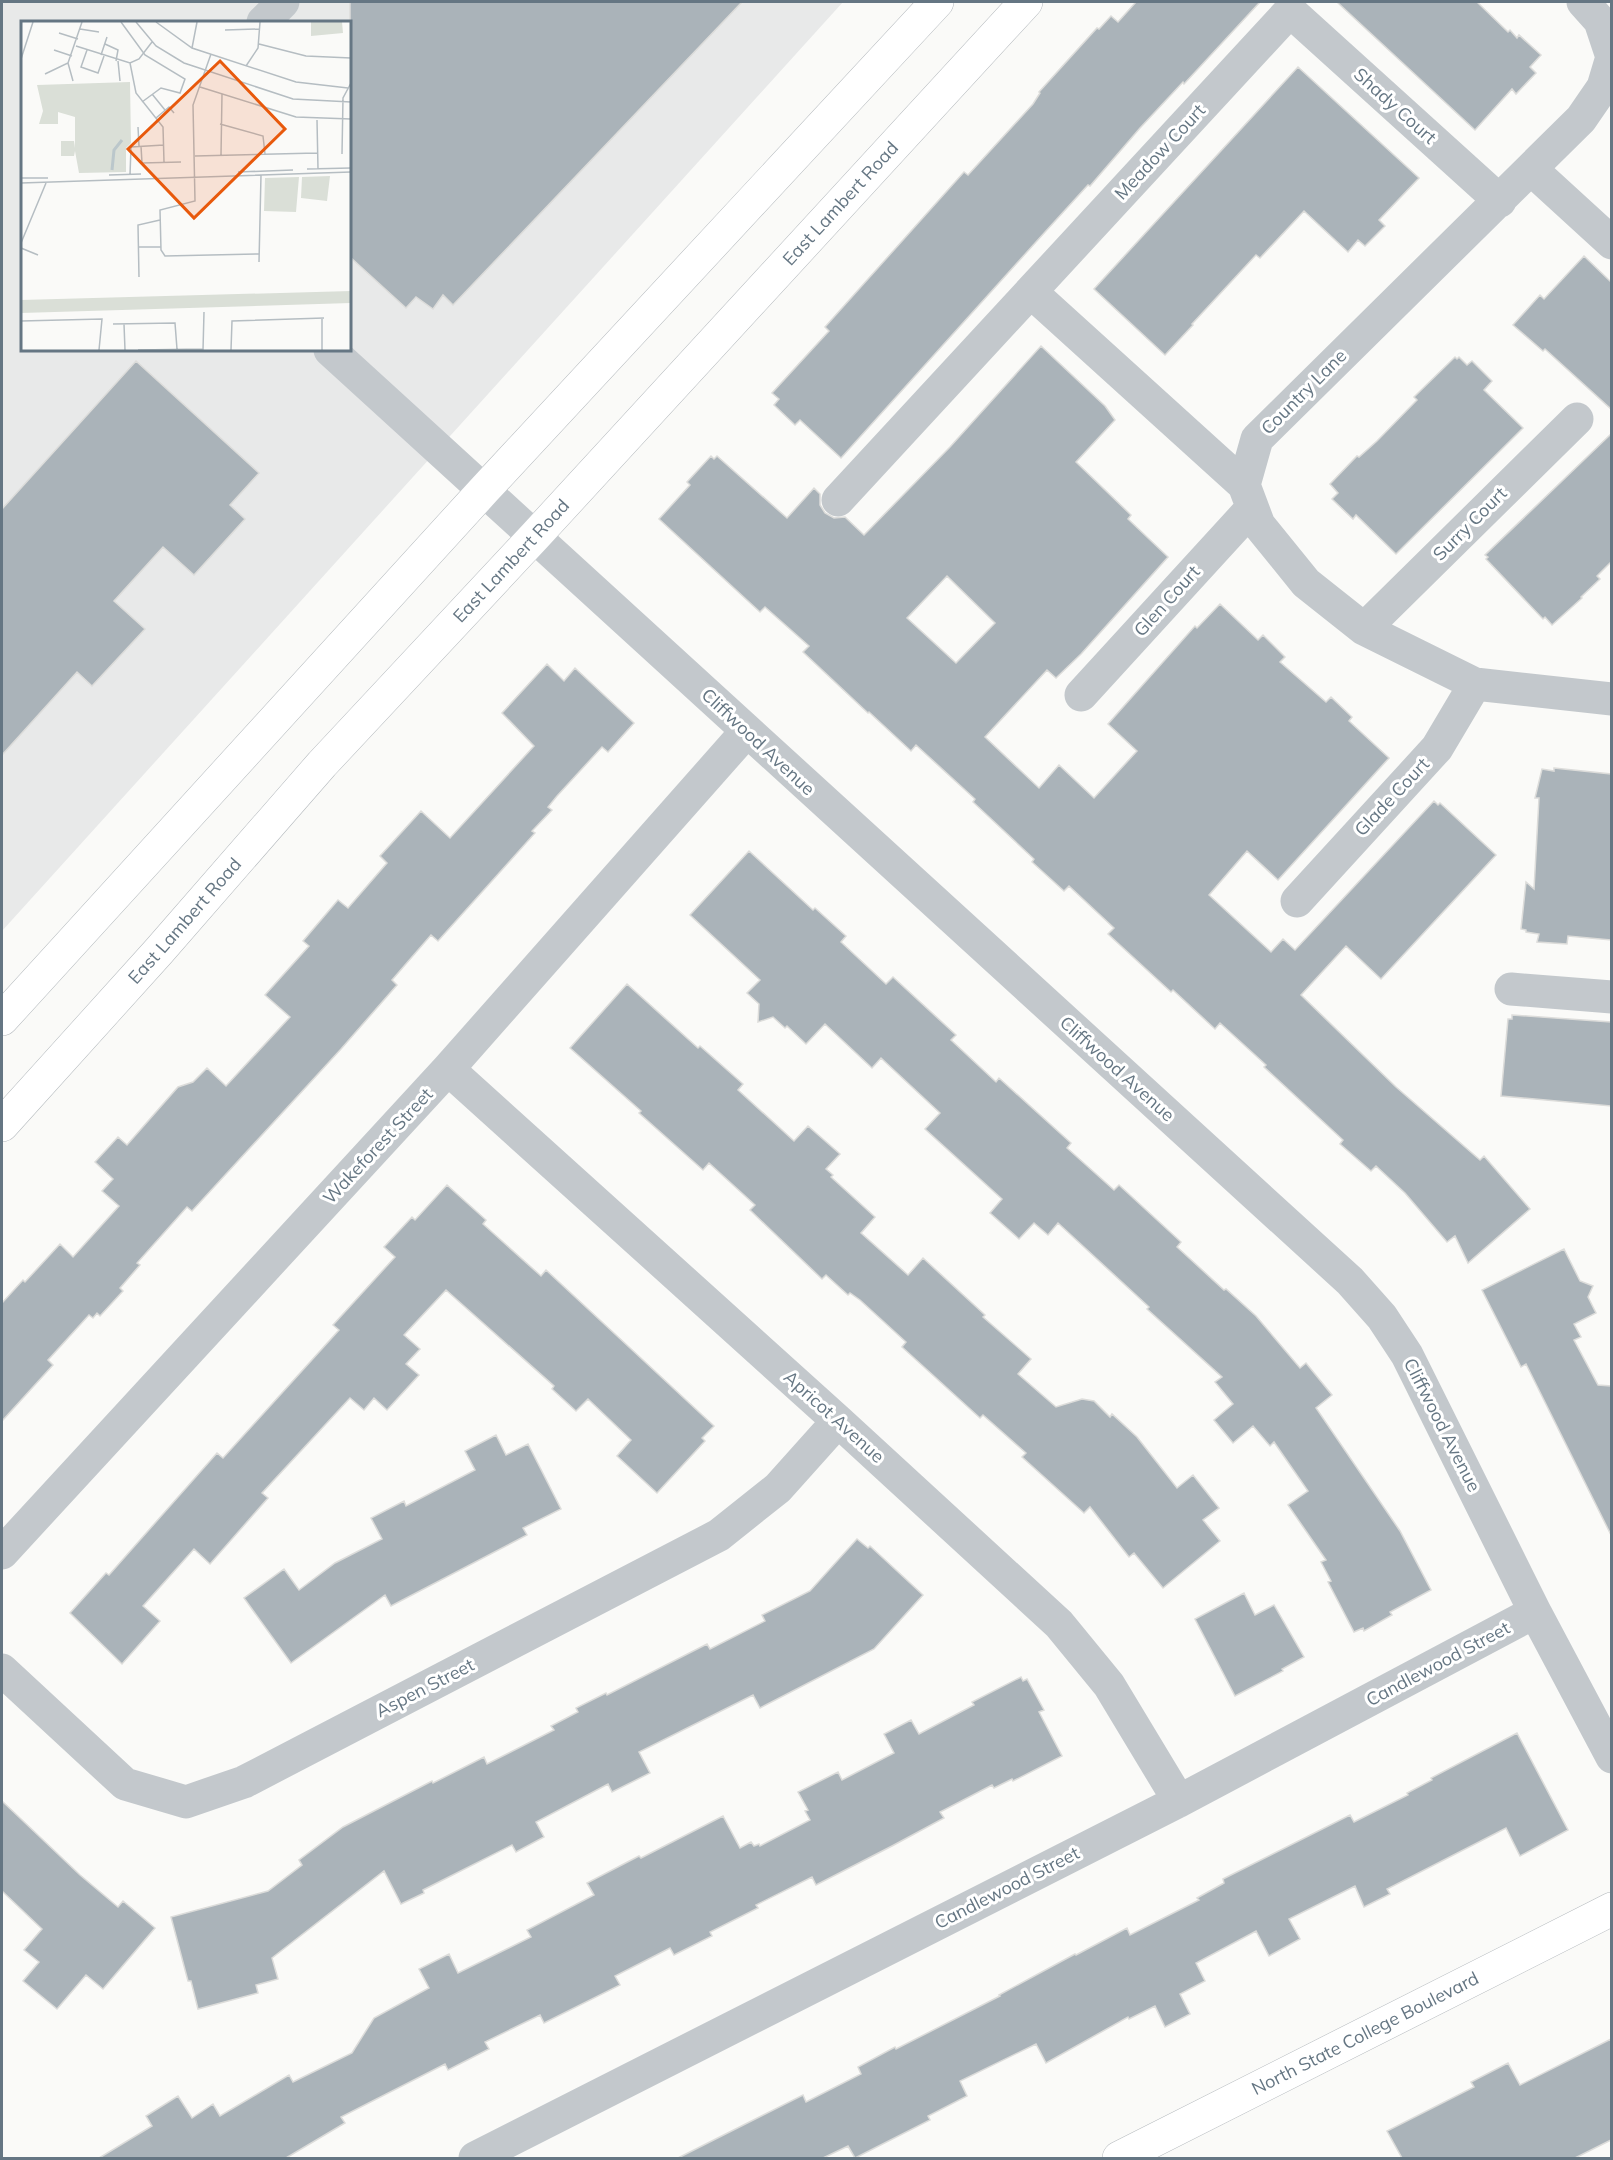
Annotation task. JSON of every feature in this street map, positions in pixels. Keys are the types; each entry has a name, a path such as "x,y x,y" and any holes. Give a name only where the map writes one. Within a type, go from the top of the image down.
{"main road":[{"path":"2,1019 483,490 937,2"},
{"name":"East Lambert Road","path":"2,1125 159,951 322,764 1026,2"},
{"name":"North State College Boulevard","path":"1119,2158 1611,1909"}],"street":[{"path":"264,21 282,2"},
{"name":"Country Lane","path":"1248,496 1257,439 1581,119 1603,87 1611,57 1600,21 1583,2"},
{"name":"Shady Court","path":"1290,11 1500,201"},
{"name":"Meadow Court","path":"838,500 1290,11"},
{"path":"1531,169 1611,243"},
{"path":"1031,292 1248,496 1259,525 1306,583 1364,629 1475,684 1611,699"},
{"name":"Cliffwood Avenue","path":"331,351 1350,1281 1382,1317 1407,1354 1535,1612 1611,1757"},
{"name":"Surry Court","path":"1364,629 1577,419"},
{"name":"Glen Court","path":"1081,695 1248,496"},
{"name":"Glade Court","path":"1297,901 1437,748 1475,684"},
{"name":"Wakeforest Street","path":"2,1552 448,1070 746,732"},
{"path":"1511,989 1611,997"},
{"name":"Apricot Avenue","path":"448,1070 838,1421 1059,1624 1109,1685 1179,1801"},
{"name":"Aspen Street","path":"2,1670 125,1784 186,1802 244,1782 719,1536 778,1488 838,1421"},
{"name":"Candlewood Street","path":"476,2158 1179,1801 1535,1612"}],"shaded area":[{"path":"2,2 843,2 2,931"}],"building":[{"path":"350,2 742,2 453,305 443,295 433,309 416,297 406,308 351,258"},
{"path":"1136,2 1260,2 1140,128 1090,186 1088,185 841,458 800,420 795,425 774,405 779,399 772,393 829,331 825,327 964,172 968,175 1033,104 1039,92 1097,28 1099,29 1111,16 1118,22"},
{"path":"1337,2 1477,2 1508,32 1510,30 1517,38 1519,35 1541,55 1530,67 1536,73 1516,94 1512,89 1475,130"},
{"path":"1298,67 1419,178 1379,220 1385,226 1365,246 1358,240 1348,252 1304,211 1260,258 1256,255 1165,355 1094,289"},
{"path":"1584,256 1611,282 1611,409 1545,349 1543,351 1513,325 1540,295 1544,299"},
{"path":"1041,346 1105,406 1115,420 1076,462 1131,515 1128,519 1168,557 1081,654 1056,678 1047,670 985,737 1039,788 1059,765 1094,798 1137,751 1108,724 1195,626 1197,628 1220,604 1258,640 1263,635 1285,657 1280,662 1326,702 1331,697 1352,717 1349,721 1389,758 1278,880 1247,851 1209,895 1271,952 1283,939 1295,950 1434,801 1438,805 1440,803 1496,855 1381,979 1346,946 1301,995 1396,1087 1480,1160 1484,1156 1530,1209 1468,1263 1455,1236 1447,1242 1405,1193 1376,1166 1371,1171 1340,1144 1343,1140 1264,1067 1266,1065 1220,1023 1215,1029 1173,990 1171,992 1108,934 1114,928 1069,886 1064,891 1032,862 1034,859 973,802 975,799 916,745 911,751 868,713 803,652 809,646 765,607 760,612 659,519 690,485 687,482 711,456 714,459 717,456 787,518 814,488 820,494 820,505 825,513 834,518 845,517 864,535 950,447","holes":["947,576 995,623 956,663 907,618"]},
{"path":"1455,357 1457,359 1459,357 1467,365 1472,361 1492,381 1484,390 1523,428 1396,554 1356,515 1353,519 1332,499 1338,493 1330,484 1357,456 1359,457 1377,441 1417,400 1414,397"},
{"path":"136,361 259,473 230,505 245,519 194,575 163,547 114,601 145,629 92,686 77,672 2,755 2,509"},
{"path":"1611,434 1611,562 1597,576 1600,579 1552,625 1545,617 1543,619 1486,559 1488,557 1485,555"},
{"path":"547,664 564,681 575,668 634,723 608,752 602,747 557,796 548,807 552,810 532,831 535,833 438,941 431,935 392,980 397,985 341,1049 192,1211 187,1207 137,1263 140,1265 120,1288 123,1291 100,1316 97,1313 93,1318 89,1315 48,1360 53,1365 2,1421 2,1303 60,1244 73,1257 119,1206 102,1191 113,1179 95,1162 118,1137 127,1145 178,1087 193,1082 207,1068 226,1086 290,1017 265,995 309,946 303,941 338,900 348,908 387,863 380,856 421,811 450,838 534,746 502,713"},
{"path":"1554,768 1611,774 1611,940 1568,936 1567,944 1537,942 1539,934 1521,929 1526,882 1534,889 1539,798 1535,798 1542,769 1554,771"},
{"path":"749,851 813,910 815,908 846,936 841,942 886,984 893,977 956,1035 951,1040 996,1082 999,1078 1071,1143 1067,1148 1114,1190 1119,1185 1181,1242 1177,1247 1256,1316 1300,1368 1306,1363 1332,1395 1316,1408 1400,1531 1431,1590 1390,1612 1392,1615 1364,1631 1363,1628 1354,1632 1328,1582 1331,1581 1321,1562 1326,1560 1288,1505 1308,1491 1274,1442 1270,1446 1253,1426 1233,1443 1214,1420 1233,1404 1215,1382 1222,1377 1058,1223 1048,1235 1034,1223 1019,1239 990,1213 1002,1199 925,1129 940,1113 881,1058 872,1068 825,1024 806,1044 787,1026 785,1028 773,1017 758,1022 759,1004 747,993 760,980 690,915"},
{"path":"627,984 698,1048 700,1046 743,1084 738,1090 794,1141 808,1126 840,1154 826,1169 833,1175 831,1177 875,1217 861,1233 908,1275 923,1258 985,1315 983,1317 1031,1359 1018,1374 1056,1407 1082,1399 1094,1401 1110,1417 1112,1414 1137,1437 1177,1488 1193,1475 1219,1508 1203,1520 1220,1541 1163,1588 1134,1553 1129,1557 1090,1507 1084,1513 1022,1457 1026,1453 983,1415 980,1418 902,1347 906,1342 860,1300 850,1293 848,1295 826,1275 822,1279 750,1210 755,1205 709,1163 703,1170 639,1113 641,1111 570,1048"},
{"path":"1512,1015 1611,1022 1611,1106 1501,1096 1508,1019 1512,1019"},
{"path":"447,1185 486,1220 483,1224 541,1276 546,1270 714,1426 702,1438 705,1441 657,1493 617,1456 631,1440 588,1399 576,1411 552,1389 554,1386 446,1290 404,1335 420,1349 406,1364 419,1375 387,1410 374,1398 364,1410 350,1398 262,1493 268,1498 210,1564 194,1549 143,1606 160,1621 122,1664 70,1613 106,1573 109,1575 217,1453 223,1458 339,1330 333,1325 395,1257 384,1247 412,1217 415,1220"},
{"path":"1564,1249 1580,1281 1593,1286 1588,1297 1596,1313 1574,1324 1581,1337 1574,1340 1598,1385 1611,1386 1611,1535 1526,1364 1521,1367 1482,1290"},
{"path":"496,1435 506,1455 528,1444 561,1509 523,1528 527,1535 391,1606 385,1595 291,1663 244,1598 284,1569 299,1590 335,1563 382,1539 371,1518 404,1501 406,1506 475,1470 465,1451"},
{"path":"857,1539 868,1548 870,1546 923,1595 874,1649 760,1708 753,1695 639,1752 650,1773 612,1792 608,1784 536,1822 544,1837 516,1852 512,1845 423,1890 424,1893 401,1904 384,1871 272,1958 278,1979 256,1985 258,1993 198,2009 171,1917 268,1891 302,1865 299,1860 343,1827 484,1757 487,1764 554,1730 551,1726 578,1712 576,1708 606,1693 607,1695 707,1644 710,1649 765,1621 762,1615 810,1591"},
{"path":"1244,1593 1255,1615 1274,1605 1304,1657 1282,1669 1283,1671 1235,1696 1195,1619"},
{"path":"1021,1677 1023,1681 1027,1679 1044,1710 1039,1712 1062,1756 1013,1781 1012,1779 994,1788 992,1785 940,1812 944,1818 892,1846 816,1885 812,1877 756,1905 758,1908 710,1932 712,1936 674,1955 670,1948 615,1976 620,1985 544,2023 540,2015 485,2042 489,2049 448,2070 445,2064 341,2117 345,2123 286,2158 99,2158 152,2126 146,2116 178,2096 192,2118 213,2104 220,2116 289,2075 293,2082 352,2053 374,2018 429,1988 419,1969 449,1954 458,1973 531,1937 527,1930 594,1895 587,1883 723,1816 740,1848 751,1842 754,1846 759,1844 760,1846 810,1820 805,1811 808,1810 798,1792 838,1772 842,1780 894,1753 884,1734 911,1720 919,1734 974,1705 972,1702"},
{"path":"1517,1733 1568,1830 1520,1856 1506,1828 1387,1889 1390,1894 1364,1907 1355,1886 1289,1919 1300,1939 1269,1956 1256,1931 1196,1963 1205,1981 1180,1994 1190,2014 1165,2027 1155,2006 1129,2019 1128,2017 1046,2063 1036,2044 960,2081 967,2096 928,2116 930,2120 855,2158 848,2146 823,2158 678,2158 803,2095 806,2102 861,2074 858,2067 895,2047 896,2049 1000,1996 1127,1928 1130,1935 1199,1900 1197,1898 1224,1883 1223,1879 1350,1815 1354,1822 1408,1795 1407,1793 1432,1780 1431,1778"},
{"path":"2,1801 80,1875 118,1907 123,1901 155,1928 103,1989 86,1975 57,2009 23,1981 39,1962 24,1950 42,1929 2,1891"},
{"path":"1611,2039 1611,2140 1575,2158 1402,2158 1387,2131 1474,2087 1471,2082 1508,2063 1520,2085"}]}
